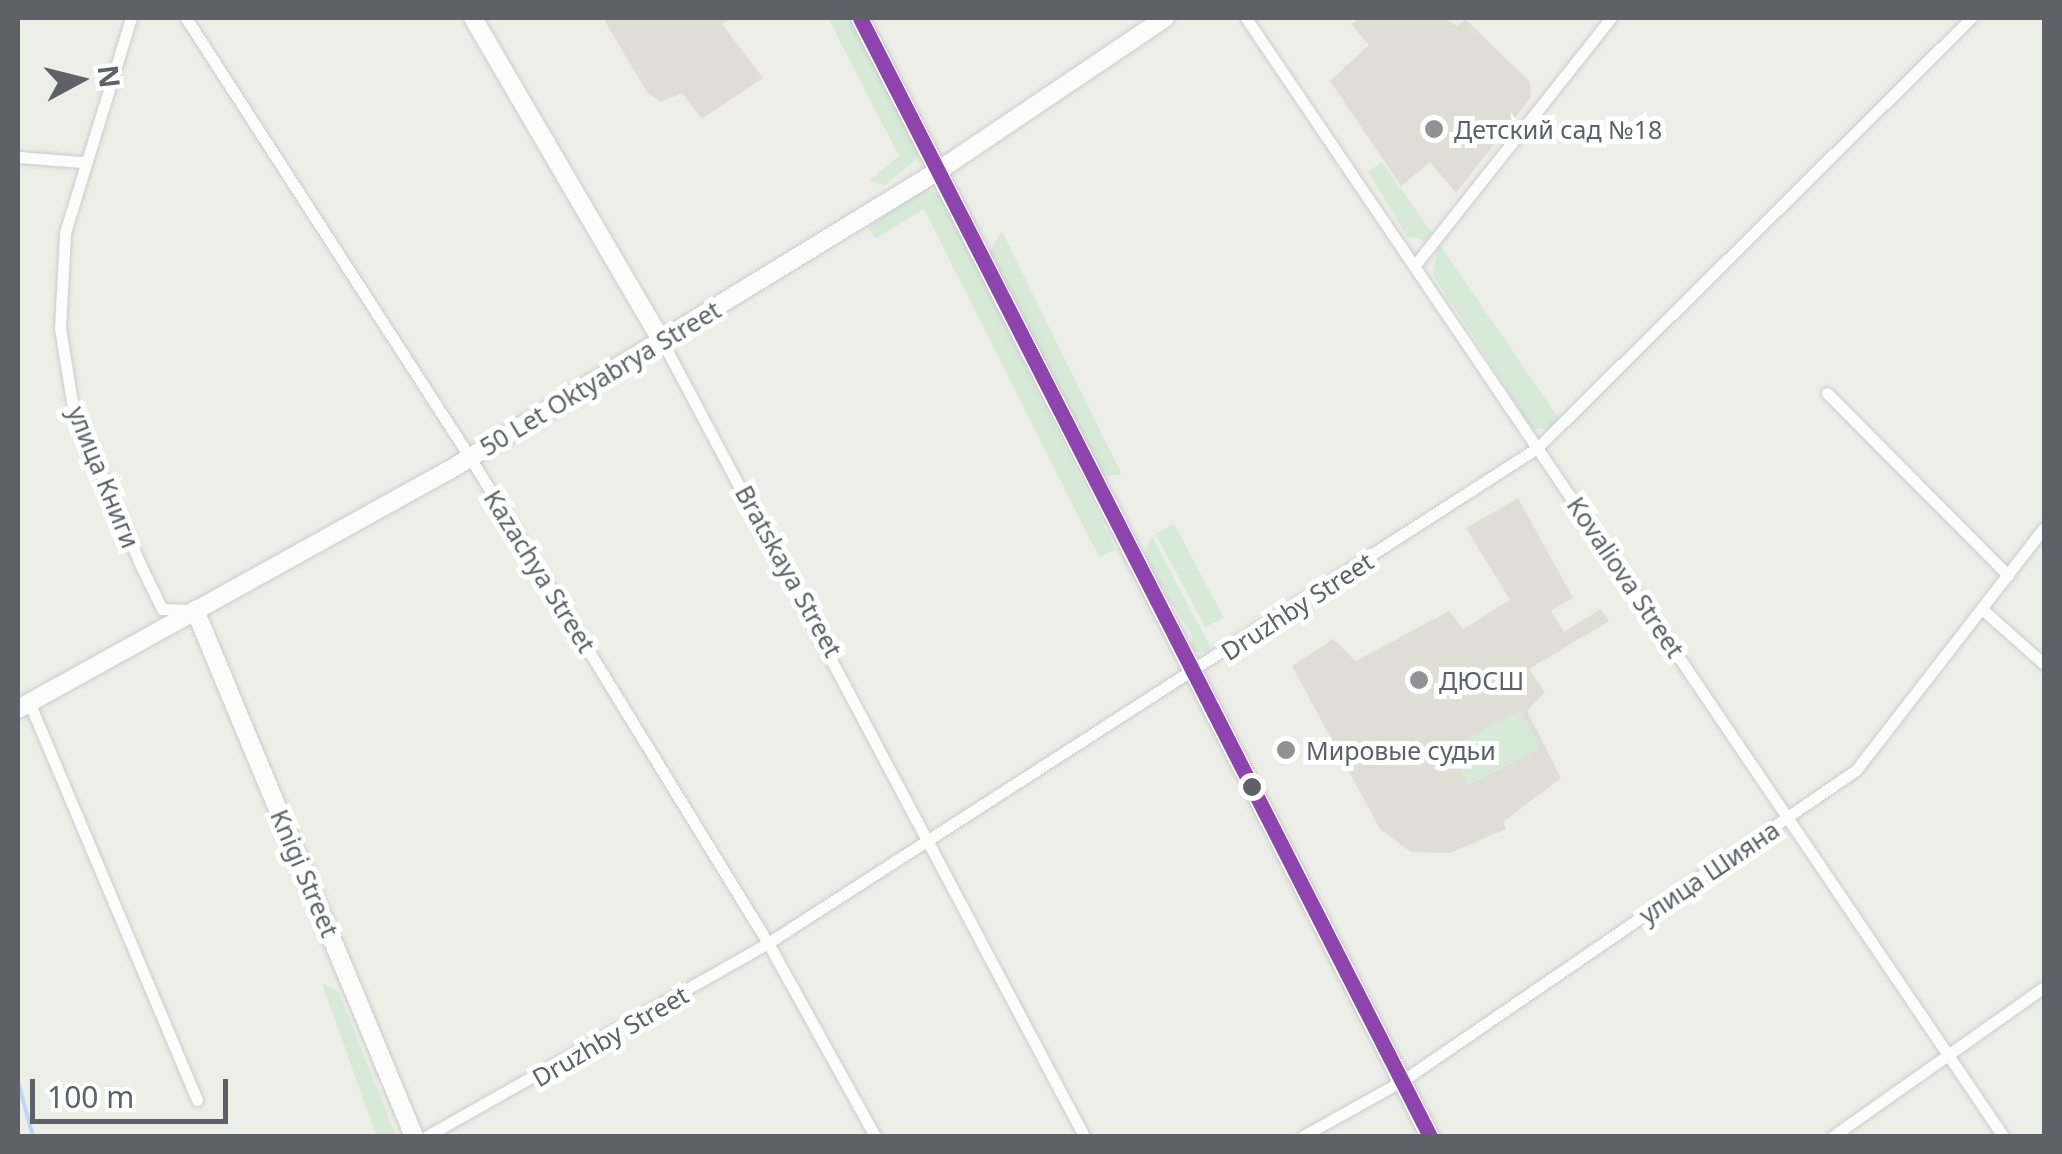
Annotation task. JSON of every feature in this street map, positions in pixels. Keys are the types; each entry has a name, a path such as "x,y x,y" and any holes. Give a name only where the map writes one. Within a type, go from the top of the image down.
{"street":[{"name":"улица Книги","path":"131,18 82,162 65,233 60,328 73,408 162,609 196,610"},
{"name":"Kazachya Street","path":"186,18 469,456 768,943 874,1136"},
{"name":"Bratskaya Street","path":"473,18 662,341 931,838 1084,1136"},
{"path":"860,18 1191,676 1430,1136"},
{"name":"50 Let Oktyabrya Street","path":"24,705 469,456 662,341 938,171 1165,18"},
{"name":"Kovaliova Street","path":"1246,18 2004,1136"},
{"path":"1415,265 1611,18"},
{"name":"Druzhby Street","path":"427,1136 768,943 1191,676 1537,448 1972,18"},
{"path":"18,158 82,162"},
{"path":"1826,393 2008,575"},
{"name":"улица Шияна","path":"1303,1136 1402,1081 1856,770 2044,528"},
{"name":"Knigi Street","path":"196,610 414,1136"},
{"path":"1982,610 2044,664"},
{"path":"24,705 197,1100"},
{"path":"1833,1136 2044,987"}],"shaded area":[{"path":"603,18 731,18 722,24 763,78 702,119 682,93 661,102 647,92"},
{"name":"Детский сад №18","path":"1360,18 1445,18 1457,26 1465,19 1530,82 1531,97 1456,193 1430,162 1401,186 1330,81 1369,45 1351,24"},
{"name":"ДЮСШ","path":"1518,498 1573,598 1551,611 1564,632 1601,609 1609,621 1529,669 1545,692 1527,711 1561,778 1503,822 1506,829 1450,853 1411,852 1380,829 1292,666 1333,639 1356,661 1449,611 1463,629 1510,600 1466,528"}],"green space":[{"path":"828,18 852,18 921,155 885,185 869,181 899,156"},
{"path":"1382,162 1432,233 1425,241 1407,236 1368,172"},
{"path":"925,188 941,196 1116,550 1099,557 924,209 875,239 868,227"},
{"path":"1002,231 1120,475 1101,476 990,252"},
{"path":"1438,242 1560,420 1549,430 1532,428 1433,275"},
{"path":"1174,524 1224,618 1205,627 1155,534"},
{"path":"1152,536 1210,646 1207,653 1189,650 1193,637 1143,558"},
{"path":"1521,711 1540,748 1468,785 1449,748"},
{"path":"322,983 339,992 396,1136 376,1136"}],"waterway":[{"path":"18,1082 33,1136"}],"transit line":[{"path":"860,18 1430,1136"}],"place":[{"name":"Детский сад №18","path":"1434,129"},
{"name":"ДЮСШ","path":"1419,680"},
{"name":"Мировые судьи","path":"1286,750"}]}
